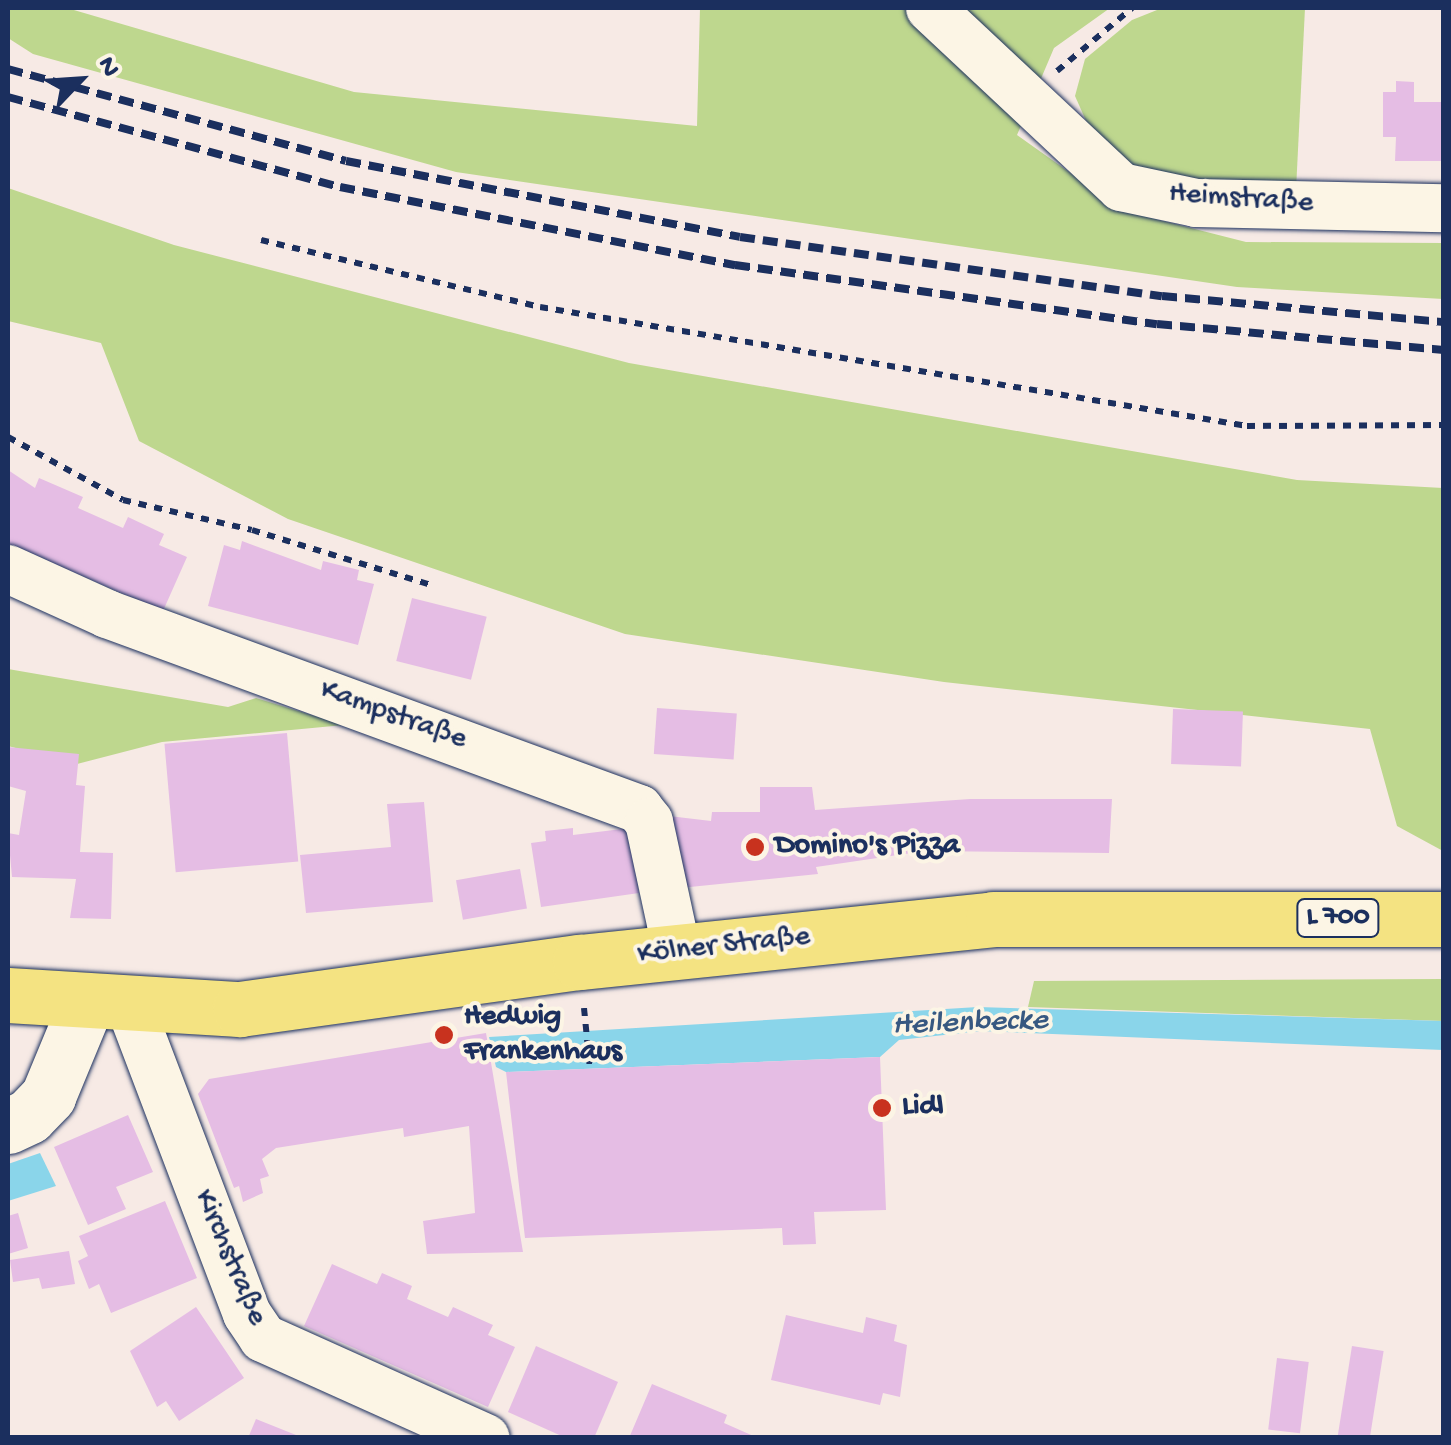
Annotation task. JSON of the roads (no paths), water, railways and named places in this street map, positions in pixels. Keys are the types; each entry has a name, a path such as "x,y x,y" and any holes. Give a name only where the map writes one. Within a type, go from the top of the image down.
{"main road":[{"name":"Kölner Straße","path":"8,994 108,1004 240,1009 676,952 992,919 1444,918"},
{"path":"8,1126 48,1096 108,1004"}],"street":[{"name":"Heimstraße","path":"930,8 1122,187 1196,203 1444,208"},
{"name":"Kampstraße","path":"8,569 107,614 639,809 650,822 676,952"},
{"name":"Kirchstraße","path":"108,1004 247,1314 264,1338 486,1438"}],"water":[{"name":"Heilenbecke","path":"978,1007 1444,1021 1443,1050 980,1031 899,1040 880,1057 506,1072 496,1067 489,1037"},
{"path":"40,1153 56,1186 8,1201 8,1164"}],"railway":[{"path":"8,69 346,161 740,237 1162,296 1444,322"},
{"path":"8,97 340,187 735,265 1157,324 1444,350"}],"place":[{"name":"Domino's Pizza","path":"755,847"},
{"name":"Hedwig Frankenhaus","path":"444,1035"},
{"name":"Lidl","path":"882,1108"}]}
